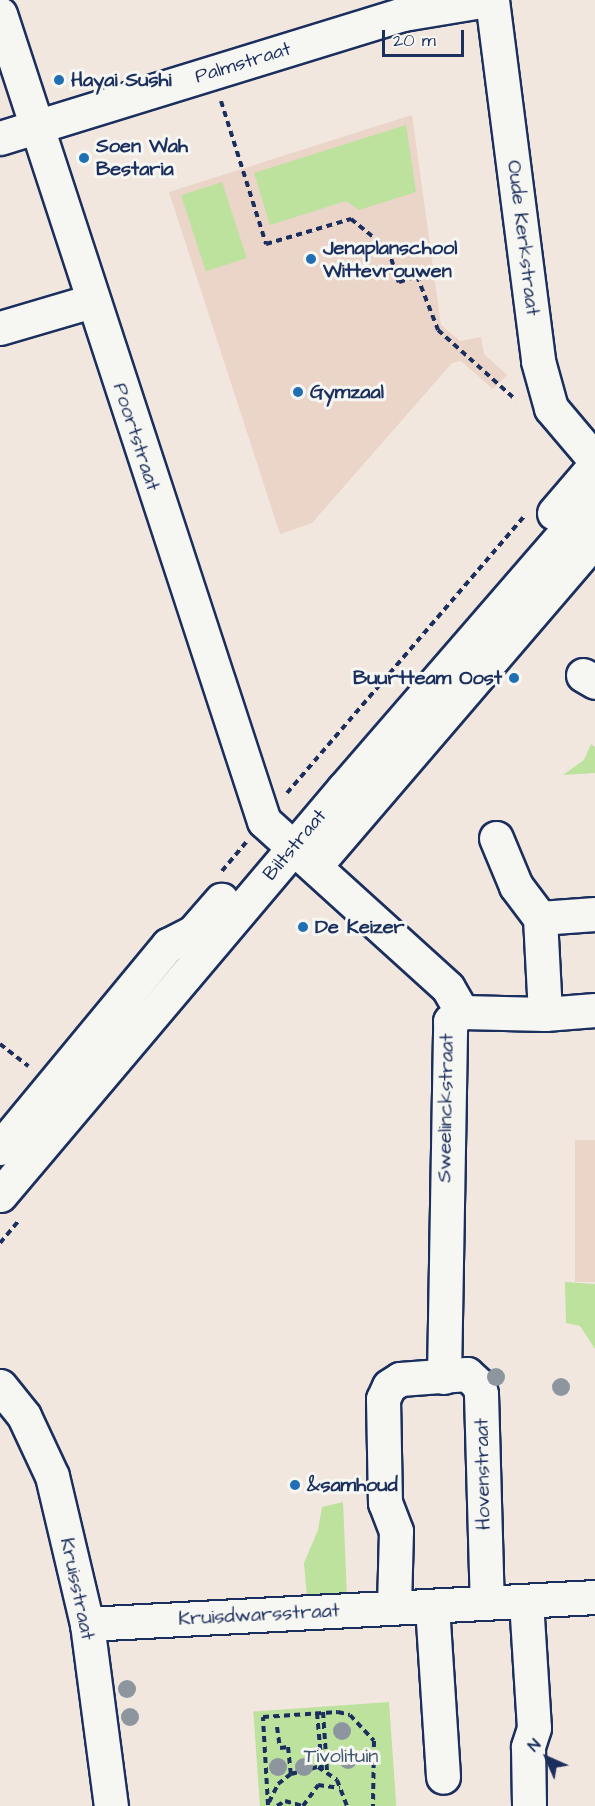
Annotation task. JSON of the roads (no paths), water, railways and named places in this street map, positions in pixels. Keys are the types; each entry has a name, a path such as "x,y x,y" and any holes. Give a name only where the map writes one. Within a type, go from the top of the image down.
{"street":[{"name":"Palmstraat","path":"0,138 402,14 490,0"},
{"name":"Oude Kerkstraat","path":"490,0 538,361 551,408 595,460"},
{"name":"Poortstraat","path":"0,14 92,301 288,842"},
{"path":"0,328 92,301"},
{"name":"Biltstraat","path":"11,1206 288,842 595,465"},
{"name":"Biltstraat","path":"288,842 595,498"},
{"name":"Biltstraat","path":"0,1148 168,945 193,932 288,842 595,539"},
{"path":"495,838 516,886 540,918 545,1014"},
{"name":"Sweelinckstraat","path":"288,842 448,988 462,1012 456,1014 447,1027 444,1377"},
{"path":"540,918 595,914"},
{"path":"462,1012 545,1014 595,1010"},
{"name":"Hovenstraat","path":"444,1377 467,1374 478,1385 481,1394 488,1604"},
{"path":"394,1607 396,1531 385,1503 383,1399 389,1386 400,1379 444,1377"},
{"name":"Kruisstraat","path":"0,1386 24,1416 52,1476 87,1624 111,1806"},
{"name":"Kruisdwarsstraat","path":"87,1624 595,1597"},
{"path":"526,1601 534,1728 528,1747 529,1806"},
{"path":"432,1606 443,1777"}],"place":[{"name":"Hayai Sushi","path":"59,80"},
{"name":"Soen Wah Bestaria","path":"84,158"},
{"name":"Jenaplanschool Wittevrouwen","path":"311,259"},
{"name":"Gymzaal","path":"298,392"},
{"name":"Buurtteam Oost","path":"514,678"},
{"name":"De Keizer","path":"303,927"},
{"name":"&samhoud","path":"295,1485"}],"park label":[{"name":"Tivolituin","path":"341,1756"}]}
